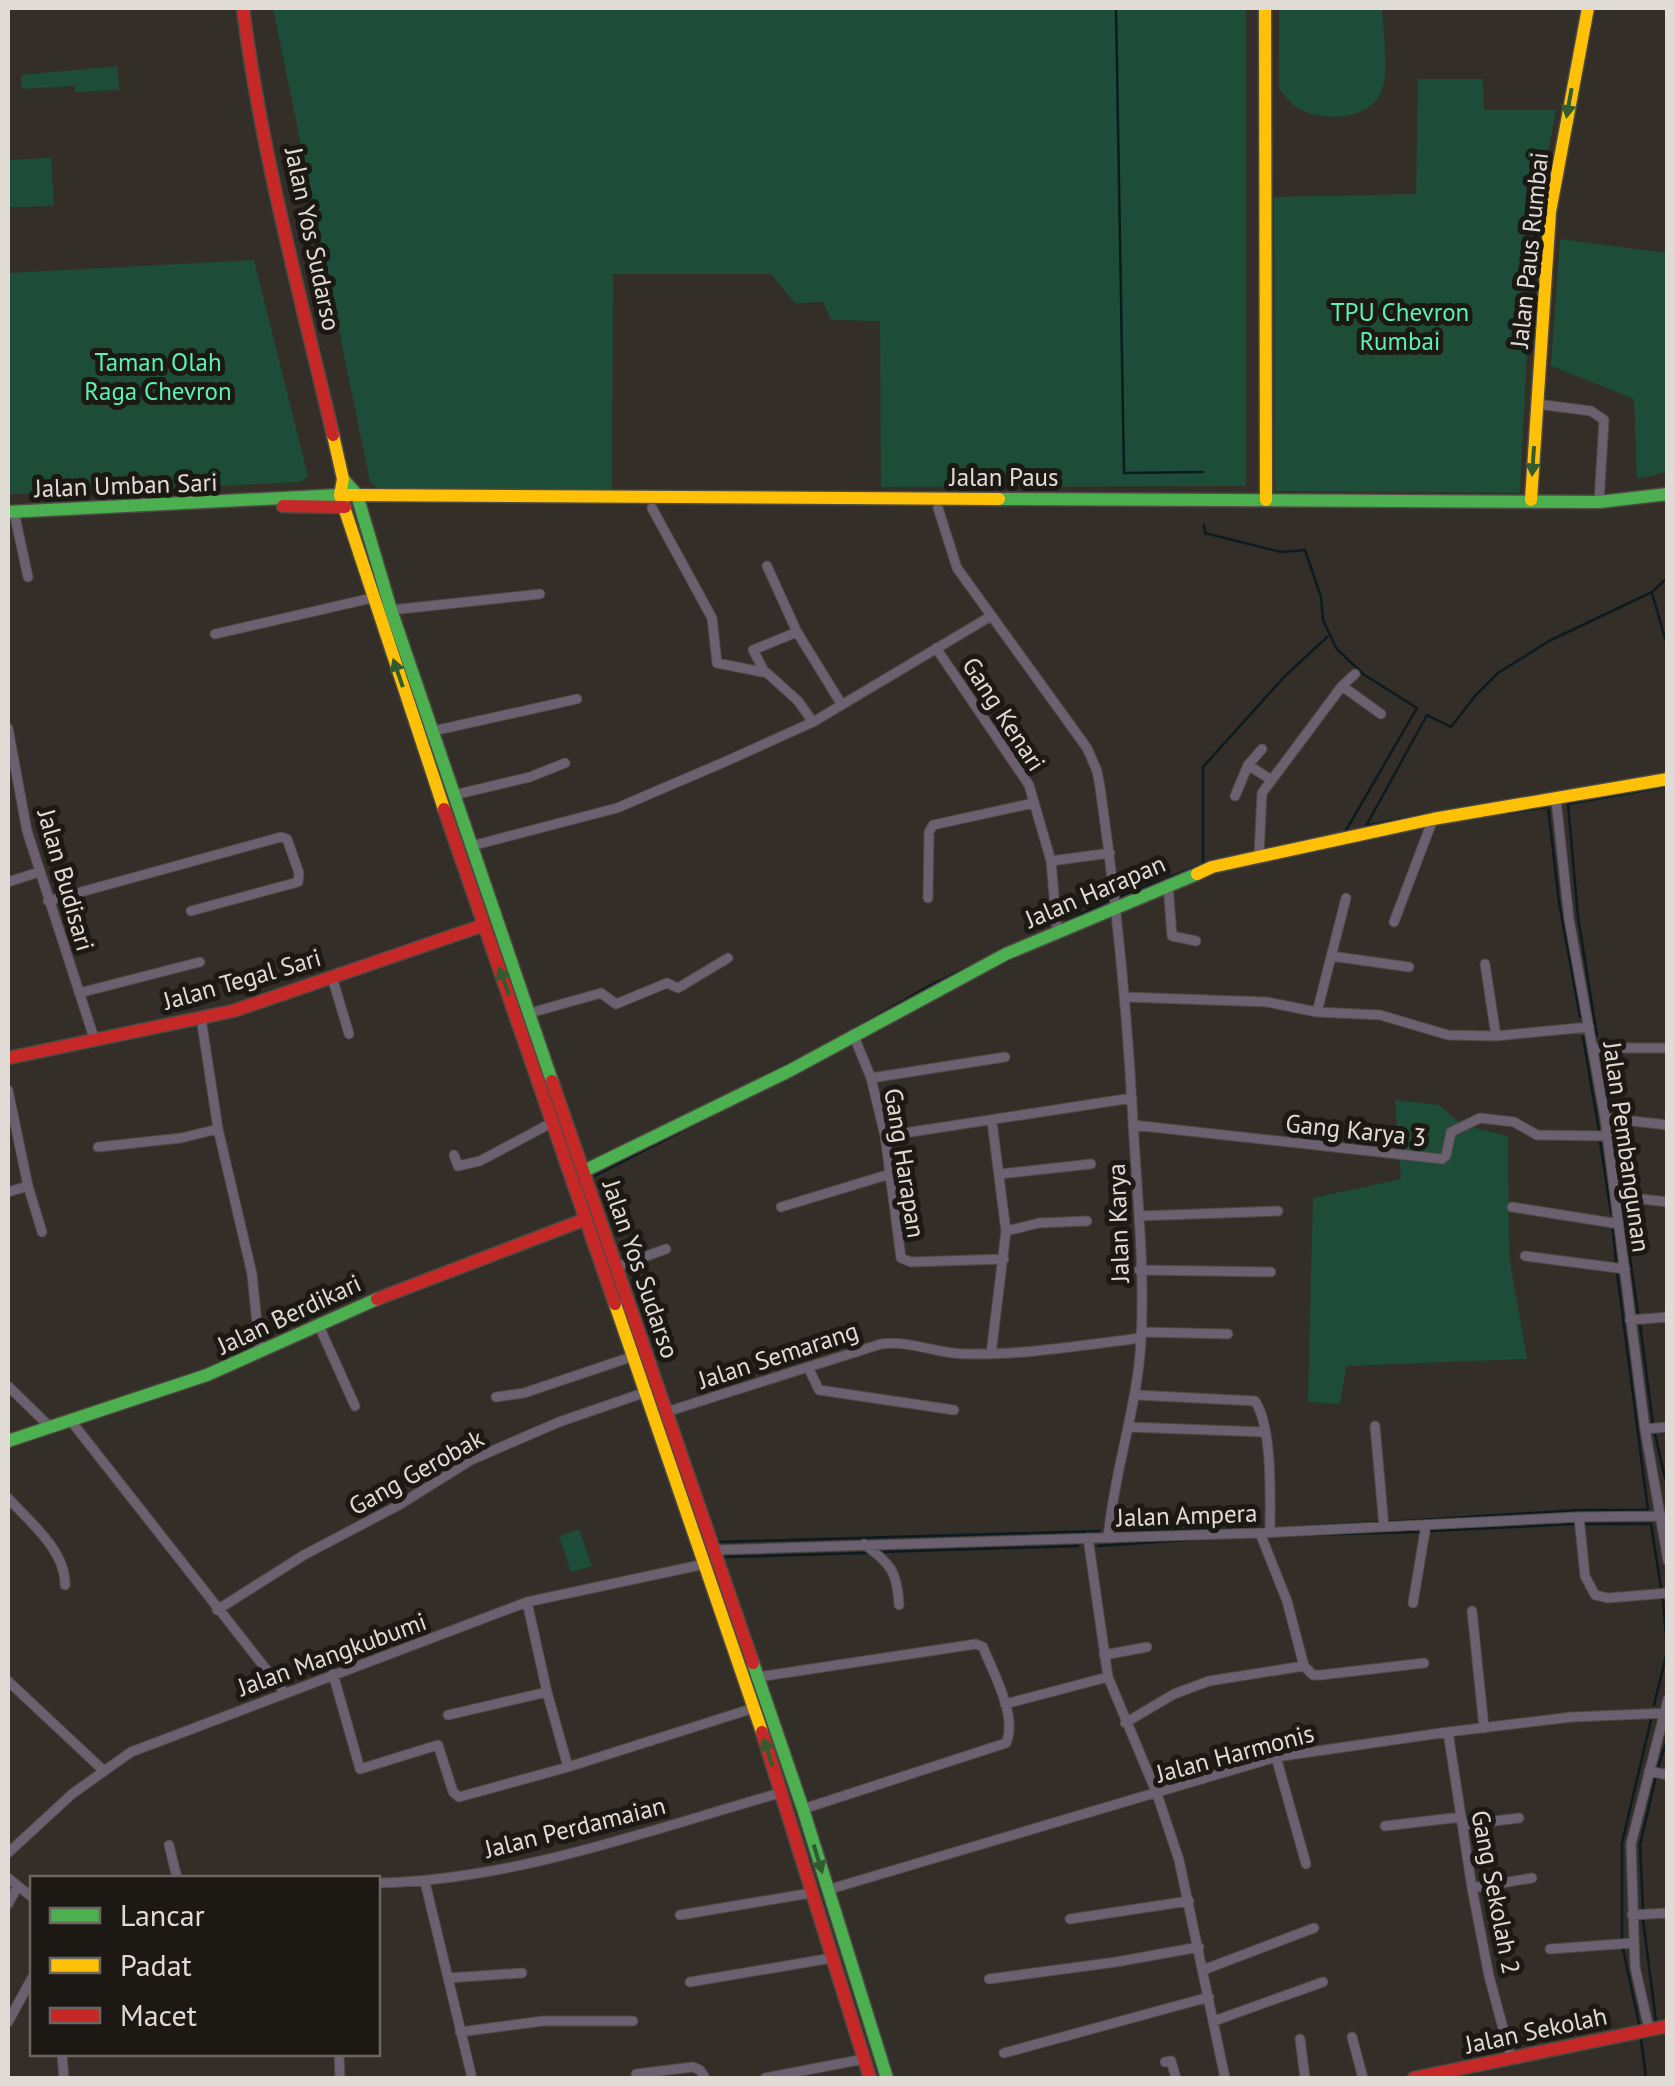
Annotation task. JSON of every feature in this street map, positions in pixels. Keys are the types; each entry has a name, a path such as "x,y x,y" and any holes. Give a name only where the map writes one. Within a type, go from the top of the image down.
{"main road":[{"name":"Jalan Yos Sudarso","path":"244,8 248,49 289,248 343,479 342,501 372,598 442,778 484,924 586,1219 666,1412 803,1810 887,2078"},
{"path":"1265,8 1266,503"},
{"name":"Jalan Paus Rumbai","path":"1530,500 1550,212 1588,8"},
{"name":"Jalan Yos Sudarso","path":"343,479 358,501 433,731 442,778 454,795 616,1268 634,1356 754,1708 870,2078"},
{"name":"Jalan Paus","path":"358,501 652,508 938,508 1599,502 1668,494"},
{"name":"Jalan Paus","path":"342,501 1266,503 1596,512 1668,503"},
{"name":"Jalan Umban Sari","path":"11,512 342,501"},
{"name":"Jalan Harapan","path":"584,1171 789,1071 1056,926 1168,883 1218,865 1358,829 1668,779"},
{"name":"Jalan Tegal Sari","path":"8,1058 201,1018 484,924"},
{"name":"Jalan Berdikari","path":"8,1441 260,1354 414,1282 586,1219"},
{"path":"790,1828 807,1824"},
{"name":"Jalan Sekolah","path":"1414,2078 1668,2026"}],"street":[{"path":"1538,404 1590,411 1602,418 1605,446 1599,502"},
{"path":"652,508 712,618 717,662 764,671"},
{"name":"Jalan Karya","path":"938,508 957,568 1087,748 1098,771 1125,996 1139,1216 1141,1335 1136,1396 1117,1471 1108,1538"},
{"path":"11,512 28,577"},
{"path":"768,566 798,632 842,705"},
{"path":"391,610 540,594"},
{"path":"215,634 372,598"},
{"path":"471,846 617,808 812,722 991,616"},
{"path":"798,632 753,650 764,671 798,701 812,722"},
{"name":"Gang Kenari","path":"936,648 1019,766 1051,861 1056,926"},
{"path":"1259,855 1260,809 1270,780 1355,674"},
{"path":"1342,686 1381,714"},
{"path":"433,731 577,699"},
{"name":"Jalan Budisari","path":"8,728 27,830 94,1041"},
{"path":"1235,796 1248,765 1262,749"},
{"path":"454,795 530,777 565,763"},
{"path":"1248,765 1270,780"},
{"name":"Jalan Pembangunan","path":"1556,800 1585,1027 1599,1048 1608,1136 1620,1196 1630,1320 1668,1560"},
{"path":"928,898 930,828 1034,803"},
{"path":"1394,922 1433,819"},
{"path":"48,901 286,838 299,873 298,882 191,911"},
{"path":"1051,861 1110,853"},
{"path":"8,882 39,872"},
{"path":"1168,883 1172,936 1196,941"},
{"path":"1317,1012 1346,898"},
{"path":"1331,956 1409,967"},
{"path":"530,1013 600,992 616,1004 668,983 678,988 728,958"},
{"path":"80,993 200,962"},
{"path":"1484,964 1496,1036"},
{"path":"332,977 349,1034"},
{"path":"1125,996 1267,1002 1317,1012 1380,1015 1437,1034 1496,1036 1585,1027"},
{"path":"201,1018 218,1129 252,1274 260,1354"},
{"name":"Gang Harapan","path":"854,1036 871,1078 886,1136 901,1258 911,1262 1004,1259"},
{"path":"1599,1048 1668,1048"},
{"path":"871,1078 1005,1057"},
{"path":"8,1090 42,1232"},
{"path":"886,1136 1132,1098"},
{"name":"Gang Karya 3","path":"1133,1125 1442,1159 1451,1132 1480,1118 1514,1122 1537,1135 1608,1136"},
{"path":"1606,1118 1668,1125"},
{"path":"454,1154 458,1166 480,1160 553,1122"},
{"path":"992,1122 1006,1230 992,1354"},
{"path":"98,1147 181,1138 218,1129"},
{"path":"1000,1174 1091,1164"},
{"path":"781,1208 890,1174"},
{"path":"8,1192 28,1186"},
{"path":"1620,1196 1668,1202"},
{"path":"1512,1207 1620,1224"},
{"path":"1139,1216 1278,1210"},
{"path":"1006,1230 1039,1223 1087,1222"},
{"path":"616,1268 666,1250"},
{"path":"1525,1256 1624,1269"},
{"path":"1139,1270 1271,1272"},
{"path":"1630,1320 1668,1317"},
{"path":"319,1326 356,1406"},
{"name":"Jalan Semarang","path":"666,1412 850,1352 900,1342 953,1353 992,1354 1141,1335 1228,1334"},
{"path":"496,1397 524,1393 634,1356"},
{"path":"808,1368 819,1390 954,1410"},
{"path":"8,1386 48,1425"},
{"name":"Gang Gerobak","path":"217,1610 304,1555 399,1505 471,1460 559,1422 646,1392"},
{"path":"1136,1396 1247,1398 1258,1406 1270,1476 1266,1533 1304,1666 1320,1676 1424,1663"},
{"path":"71,1421 284,1692"},
{"path":"1375,1426 1384,1526"},
{"path":"1645,1429 1668,1426"},
{"path":"1128,1427 1263,1432"},
{"path":"8,1498 47,1541 64,1570 65,1586"},
{"path":"1579,1516 1585,1576 1595,1595 1608,1598 1668,1593"},
{"name":"Jalan Ampera","path":"713,1550 1662,1516"},
{"path":"1412,1602 1426,1524"},
{"path":"1088,1538 1108,1677 1157,1794 1189,1901 1225,2078"},
{"path":"864,1544 896,1574 900,1605"},
{"name":"Jalan Mangkubumi","path":"8,1853 131,1752 527,1602 705,1564"},
{"path":"527,1602 546,1692 568,1767"},
{"path":"1472,1611 1484,1728"},
{"path":"758,1677 976,1644 984,1648 1006,1704 1010,1736 1002,1745 803,1810"},
{"path":"1104,1655 1148,1647"},
{"path":"1125,1723 1174,1694 1209,1681 1304,1666"},
{"path":"333,1674 362,1771 438,1745 453,1792 459,1796 568,1767 754,1708"},
{"path":"1006,1704 1108,1677"},
{"path":"8,1681 104,1771"},
{"path":"448,1715 546,1692"},
{"path":"1649,2029 1633,1943 1632,1844 1668,1699"},
{"name":"Jalan Harmonis","path":"827,1890 1276,1757 1448,1732 1666,1712"},
{"name":"Gang Sekolah 2","path":"1448,1732 1489,1976 1511,2058"},
{"path":"1276,1757 1306,1864"},
{"path":"1649,1771 1668,1775"},
{"name":"Jalan Perdamaian","path":"380,1883 426,1882 515,1866 780,1793"},
{"path":"1385,1826 1519,1818"},
{"path":"169,1845 177,1876"},
{"path":"8,1878 30,1895"},
{"path":"1472,1888 1532,1878"},
{"path":"426,1882 472,2078"},
{"path":"8,1904 18,1886"},
{"path":"680,1914 811,1894"},
{"path":"1070,1919 1189,1901"},
{"path":"1632,1915 1668,1913"},
{"path":"1203,1970 1314,1928"},
{"path":"1550,1949 1633,1943"},
{"path":"989,1979 1199,1948"},
{"path":"690,1982 832,1958"},
{"path":"448,1978 522,1973"},
{"path":"8,2022 30,1982"},
{"path":"1214,2021 1323,1982"},
{"path":"1004,2053 1209,1997"},
{"path":"460,2032 543,2021 633,2021"},
{"path":"1352,2037 1363,2078"},
{"path":"1300,2038 1304,2078"},
{"path":"765,2078 864,2059"},
{"path":"1166,2062 1172,2061 1176,2078"},
{"path":"636,2074 693,2067 705,2078"}],"green space":[{"path":"273,8 1246,8 1246,486 881,487 880,321 831,320 823,302 795,303 771,274 613,274 612,489 379,489 370,482"},
{"path":"1279,8 1382,8 1383,87 1369,107 1345,116 1318,115 1293,104 1279,89"},
{"path":"118,66 119,90 75,92 74,86 21,89 21,75"},
{"name":"TPU Chevron Rumbai","path":"1418,79 1483,79 1484,110 1556,110 1533,232 1520,493 1275,491 1274,197 1416,194"},
{"path":"51,158 54,206 8,207 8,160"},
{"path":"1560,239 1667,253 1667,472 1637,479 1634,399 1551,366"},
{"name":"Taman Olah Raga Chevron","path":"254,260 308,476 301,482 213,489 8,494 8,273"},
{"path":"1395,1100 1439,1105 1462,1125 1508,1136 1509,1256 1527,1359 1346,1366 1340,1404 1308,1402 1313,1198 1401,1179"},
{"path":"579,1529 592,1566 571,1572 559,1536"}],"waterway":[{"path":"1116,8 1124,473 1203,472"},
{"path":"1204,525 1205,533 1281,552 1305,550 1321,597 1323,620 1336,648 1363,674 1417,708 1345,832"},
{"path":"1366,826 1427,715 1451,727 1498,673 1549,641 1652,592 1668,577"},
{"path":"1652,593 1668,649"},
{"path":"1203,864 1203,767 1284,677 1327,637"},
{"path":"1597,1036 1578,917 1568,804 1668,786"},
{"path":"1369,825 1489,803"},
{"path":"1508,813 1548,807 1559,902 1580,1017"},
{"path":"1117,897 1199,866"},
{"path":"1066,921 1110,900"},
{"path":"995,967 1015,957"},
{"path":"840,1037 969,967"},
{"path":"1583,1037 1599,1131"},
{"path":"1601,1054 1610,1115"},
{"path":"764,1076 802,1057"},
{"path":"595,1176 709,1117"},
{"path":"1611,1124 1621,1191"},
{"path":"1600,1141 1611,1213"},
{"path":"1622,1201 1638,1314"},
{"path":"1613,1229 1616,1262"},
{"path":"1388,1522 1578,1510 1648,1510 1617,1272"},
{"path":"1640,1324 1653,1425"},
{"path":"1655,1434 1668,1491"},
{"path":"1282,1528 1379,1522"},
{"path":"1431,1531 1575,1524"},
{"path":"1585,1524 1651,1524 1661,1588"},
{"path":"1119,1531 1266,1528"},
{"path":"716,1542 1099,1531"},
{"path":"1299,1535 1421,1532"},
{"path":"1098,1546 1202,1539"},
{"path":"882,1552 1078,1546"},
{"path":"725,1557 867,1553"},
{"path":"1654,1705 1667,1652 1663,1600"},
{"path":"1622,1940 1622,1843 1651,1720"},
{"path":"1658,1768 1668,1736"},
{"path":"1643,1910 1640,1845 1656,1776"},
{"path":"1643,1920 1656,2021"},
{"path":"1623,1949 1639,2024"},
{"path":"1646,2078 1641,2038 1649,2036"}],"traffic: fast":[{"path":"343,479 357,495 391,610 552,1081"},
{"path":"999,499 1599,502 1668,494"},
{"path":"8,512 340,495"},
{"path":"584,1171 789,1071 1006,954 1197,874"},
{"path":"8,1441 207,1375 377,1299"},
{"path":"753,1663 887,2078"}],"traffic: slow":[{"path":"1265,8 1266,500"},
{"path":"1531,500 1550,212 1588,8"},
{"path":"333,435 343,479 340,495 444,809"},
{"path":"349,495 999,499"},
{"path":"1197,874 1212,867 1433,819 1668,779"},
{"path":"615,1304 762,1732"}],"traffic: jam":[{"path":"243,8 271,169 333,435"},
{"path":"283,506 345,507"},
{"path":"444,809 615,1304"},
{"path":"8,1058 233,1011 484,925"},
{"path":"552,1081 753,1663"},
{"path":"377,1299 586,1219"},
{"path":"762,1732 870,2078"},
{"path":"1414,2078 1668,2026"}]}
